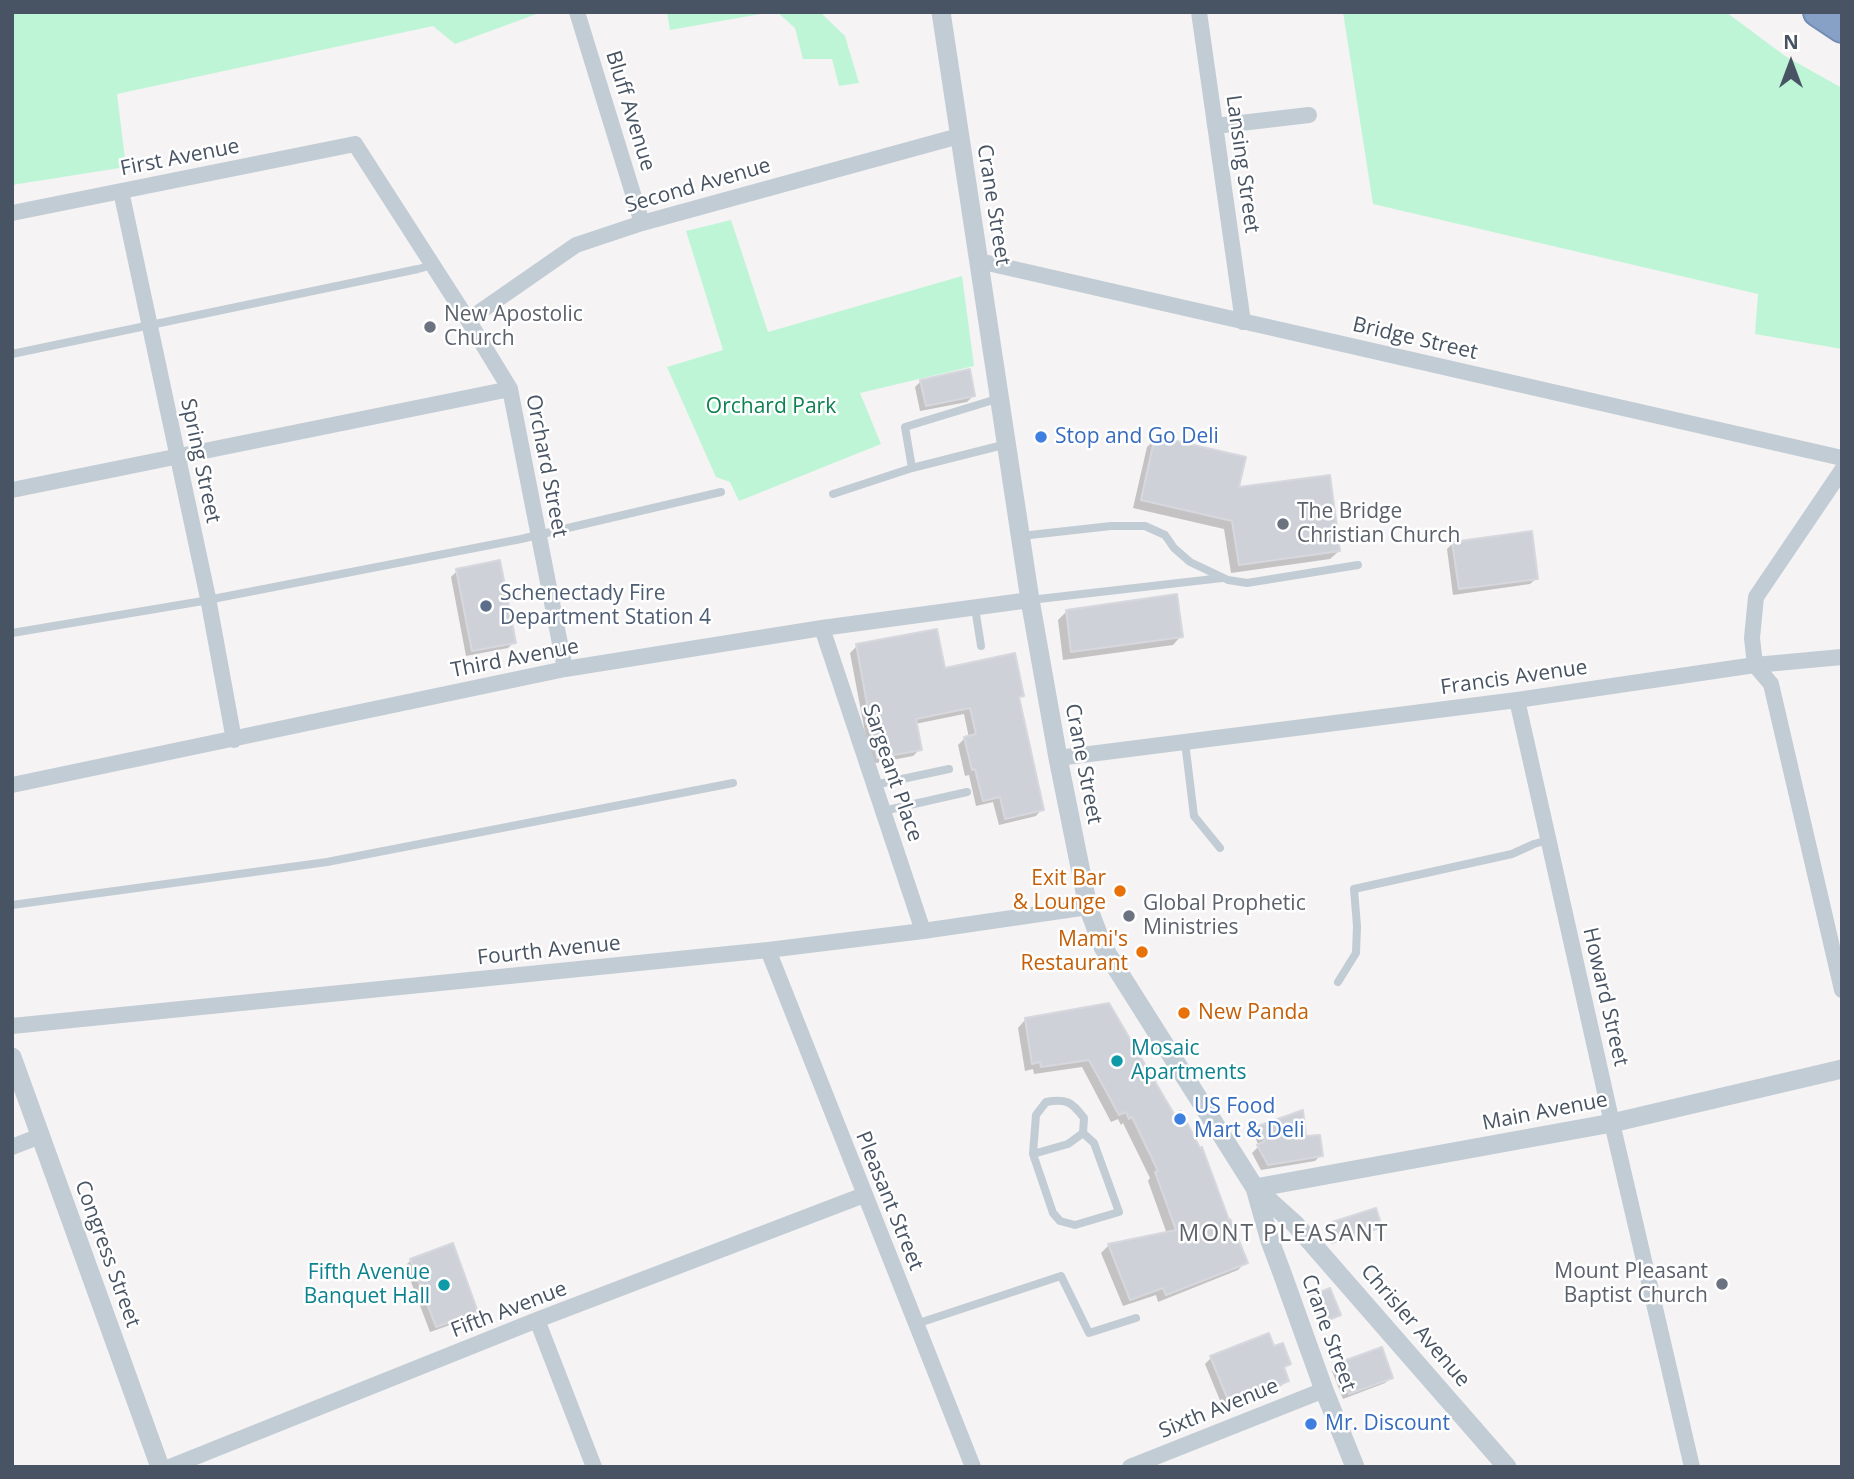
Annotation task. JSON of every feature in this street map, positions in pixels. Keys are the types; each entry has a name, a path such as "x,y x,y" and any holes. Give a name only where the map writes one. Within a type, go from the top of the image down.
{"highway":[{"path":"1818,12 1842,27"},
{"path":"1825,12 1842,27"}],"street":[{"name":"Bluff Avenue","path":"577,12 642,223"},
{"name":"Crane Street","path":"941,12 1030,600 1088,908 1103,947 1255,1188 1270,1241 1355,1467"},
{"name":"Lansing Street","path":"1199,12 1243,322"},
{"path":"1216,126 1309,115"},
{"name":"Second Avenue","path":"468,320 576,245 642,223 959,136"},
{"name":"First Avenue","path":"12,213 355,144"},
{"name":"Orchard Street","path":"355,144 510,388 565,669"},
{"name":"Spring Street","path":"121,191 208,598 234,740"},
{"name":"Bridge Street","path":"979,261 1842,458"},
{"path":"12,490 510,388"},
{"path":"1842,470 1756,597 1752,638 1755,665 1771,684 1842,990"},
{"name":"Third Avenue","path":"12,785 565,669 822,628 1030,600"},
{"name":"Sargeant Place","path":"822,628 923,931"},
{"name":"Francis Avenue","path":"1058,758 1517,700 1755,665 1842,657"},
{"name":"Howard Street","path":"1517,700 1692,1467"},
{"name":"Fourth Avenue","path":"12,1026 768,950 1088,908"},
{"name":"Pleasant Street","path":"768,950 972,1467"},
{"name":"Congress Street","path":"12,1058 160,1467"},
{"name":"Main Avenue","path":"1255,1188 1612,1124 1842,1069"},
{"path":"12,1147 40,1136"},
{"name":"Chrisler Avenue","path":"1255,1188 1295,1224 1507,1467"},
{"name":"Fifth Avenue","path":"170,1467 864,1195"},
{"path":"537,1321 594,1467"},
{"name":"Sixth Avenue","path":"1130,1467 1324,1390"}],"lane":[{"path":"12,354 433,265"},
{"path":"912,468 905,427 1000,398"},
{"path":"833,494 912,468 1007,444"},
{"path":"12,633 197,602 521,539 722,492"},
{"path":"1021,536 1111,526 1145,526 1165,535 1174,548 1190,562 1222,578 1247,583 1358,565"},
{"path":"1030,600 1222,578"},
{"path":"975,608 981,646"},
{"path":"1185,742 1194,816 1220,848"},
{"path":"874,785 949,768"},
{"path":"12,905 327,862 733,783"},
{"path":"883,811 967,792"},
{"path":"1338,982 1356,953 1354,889 1512,853 1548,840"},
{"path":"1033,1154 1068,1144 1083,1133 1084,1118 1075,1106 1060,1099 1046,1102 1036,1115 1033,1154 1053,1213 1060,1220 1075,1225 1119,1213 1094,1143 1083,1133"},
{"path":"916,1325 1061,1276 1089,1333 1136,1318"}],"green space":[{"path":"12,12 542,12 455,44 433,26 117,94 126,167 12,185"},
{"path":"667,12 772,12 670,30"},
{"path":"777,12 820,12 845,36 859,83 839,86 832,59 803,59 795,28"},
{"path":"1343,12 1726,12 1785,56 1842,88 1842,349 1755,334 1758,294 1373,204"},
{"name":"Orchard Park","path":"731,220 768,332 962,276 974,366 860,393 881,444 739,501 730,482 716,477 667,367 723,350 686,231"}],"building":[{"path":"970,369 975,396 926,406 920,380"},
{"path":"1155,436 1246,457 1239,487 1330,475 1340,551 1239,565 1232,521 1141,500"},
{"path":"1532,531 1538,579 1459,589 1452,542"},
{"name":"Schenectady Fire Department Station 4","path":"500,560 516,643 472,651 456,569"},
{"path":"1177,594 1183,637 1071,652 1066,610"},
{"path":"937,629 945,668 1015,653 1024,696 1019,697 1044,810 1005,819 1000,797 983,801 964,737 976,734 970,708 916,719 922,750 877,758 856,644"},
{"path":"1109,1003 1174,1114 1181,1111 1200,1148 1202,1147 1248,1263 1166,1295 1163,1288 1130,1300 1108,1244 1176,1230 1155,1172 1158,1171 1132,1117 1129,1119 1126,1112 1119,1115 1089,1060 1041,1067 1040,1062 1032,1064 1025,1018"},
{"path":"1303,1110 1306,1136 1320,1135 1323,1156 1268,1165 1257,1145 1265,1141 1258,1126"},
{"path":"1376,1208 1382,1227 1335,1241 1329,1223"},
{"name":"Fifth Avenue Banquet Hall","path":"453,1243 478,1312 436,1327 410,1259"},
{"path":"1330,1288 1341,1315 1321,1323 1310,1296"},
{"path":"1269,1333 1274,1346 1283,1343 1291,1364 1284,1367 1289,1381 1230,1405 1210,1356"},
{"path":"1382,1347 1393,1378 1349,1394 1338,1363"}],"place":[{"name":"New Apostolic Church","path":"430,327"},
{"name":"Stop and Go Deli","path":"1041,437"},
{"name":"The Bridge Christian Church","path":"1283,524"},
{"name":"Schenectady Fire Department Station 4","path":"486,606"},
{"name":"Exit Bar & Lounge","path":"1120,891"},
{"name":"Global Prophetic Ministries","path":"1129,916"},
{"name":"Mami's Restaurant","path":"1142,952"},
{"name":"New Panda","path":"1184,1013"},
{"name":"Mosaic Apartments","path":"1117,1061"},
{"name":"US Food Mart & Deli","path":"1180,1119"},
{"name":"Mount Pleasant Baptist Church","path":"1722,1284"},
{"name":"Fifth Avenue Banquet Hall","path":"444,1285"},
{"name":"Mr. Discount","path":"1311,1424"}],"district":[{"name":"MONT PLEASANT","path":"1284,1234"}]}
